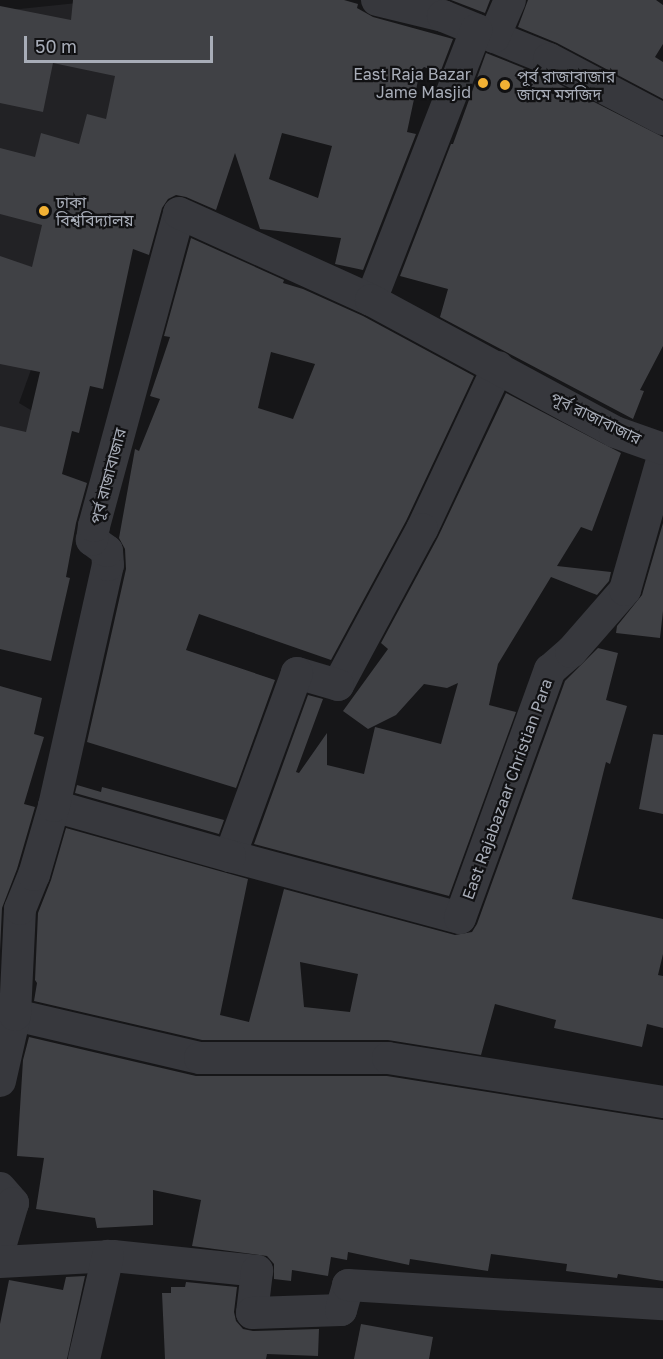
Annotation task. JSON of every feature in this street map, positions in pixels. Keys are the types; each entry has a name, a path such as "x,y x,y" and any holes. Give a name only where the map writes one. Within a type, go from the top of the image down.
{"street":[{"path":"377,0 443,16 549,59 663,119"},
{"path":"371,300 485,33 510,0"},
{"name":"পূর্ব রাজাবাজার","path":"0,1081 15,1015 20,909 34,875 54,806 108,565 107,551 92,540 94,526 179,213 371,300 615,432 663,450"},
{"path":"230,856 297,674 338,685 422,529 498,367"},
{"name":"East Rajabazaar Christian Para","path":"54,806 460,918 550,670 571,652 625,590 663,457"},
{"path":"15,1015 200,1058 388,1058 663,1102"},
{"path":"0,1188 13,1203 0,1247"},
{"path":"0,1262 108,1256 257,1271 252,1313 341,1310 348,1285 663,1304"},
{"path":"84,1359 108,1256"}],"shaded area":[{"name":"ঢাকা বিশ্ববিদ্যালয়","path":"106,0 164,0 19,403 46,419 0,458 0,11"}],"building":[{"path":"73,0 344,0 358,4 357,8 373,17 453,39 440,73 424,67 420,71 407,132 416,134 363,270 335,264 341,238 260,229 235,153 216,210 176,195 168,199 162,208 149,255 133,249 103,389 90,386 79,433 72,431 62,474 87,483 76,523 66,577 70,578 51,661 0,649 0,426 26,432 40,372 0,364 0,256 32,267 42,225 0,214 0,148 35,157 41,133 79,144 87,114 106,119 115,76 53,63 43,112 0,103 0,6 71,20","holes":["282,133 332,146 318,198 269,179"]},
{"path":"451,0 490,0 485,13"},
{"path":"528,0 656,0 663,5 663,44 655,57 663,62 663,99 557,43 518,27"},
{"path":"486,53 541,75 663,137 663,346 640,390 644,391 633,419 440,317 448,289 400,276 451,144 453,144"},
{"path":"191,238 284,280 283,283 303,289 363,316 474,376 406,521 331,660 199,614 186,650 275,680 236,788 87,742 126,569 125,549 119,538 135,449 139,451 160,399 150,396 170,337 164,336","holes":["271,352 315,364 293,419 258,408"]},
{"path":"506,393 621,453 592,531 581,527 557,566 611,572 609,581 597,595 551,577 498,664 489,705 516,712 449,896 254,844 308,695 323,699 296,772 299,773 327,733 327,765 364,774 375,727 441,744 458,683 447,688 424,684 396,715 368,729 343,711 388,649 381,643 438,537"},
{"path":"663,523 663,611 660,638 616,633 617,626 642,595"},
{"path":"598,648 618,653 606,700 627,706 610,764 606,762 572,899 663,919 663,954 658,975 663,976 663,1028 647,1024 642,1047 554,1028 556,1020 495,1004 481,1055 388,1040 202,1040 34,1001 37,983 35,980 38,913 51,880 66,828 248,879 220,1015 249,1022 284,889 455,935 472,932 477,924 565,681","holes":["300,962 358,974 350,1012 304,1007"]},
{"path":"0,686 42,698 34,734 44,737 24,804 35,807 17,869 2,908 0,951"},
{"path":"653,734 663,735 663,814 639,809"},
{"path":"77,785 101,792 102,787 224,820 219,834 75,793"},
{"path":"29,1037 196,1076 387,1076 663,1120 663,1281 618,1274 617,1278 566,1271 567,1264 491,1254 488,1271 410,1259 409,1265 348,1252 347,1260 331,1257 328,1276 292,1270 291,1281 274,1279 274,1264 267,1256 192,1246 201,1200 153,1190 153,1225 97,1228 95,1218 36,1209 44,1158 17,1156 23,1060"},
{"path":"85,1276 67,1359 0,1359 0,1324 9,1280 63,1290 66,1277"},
{"path":"186,1282 237,1287 234,1312 236,1321 243,1329 253,1331 319,1329 318,1356 267,1354 266,1359 165,1359 162,1293 171,1293 171,1287 185,1287"},
{"path":"361,1324 433,1337 429,1359 354,1359"}],"place":[{"name":"East Raja Bazar Jame Masjid","path":"483,83"},
{"name":"পূর্ব রাজাবাজার জামে মসজিদ","path":"505,85"},
{"name":"ঢাকা বিশ্ববিদ্যালয়","path":"44,211"}]}
